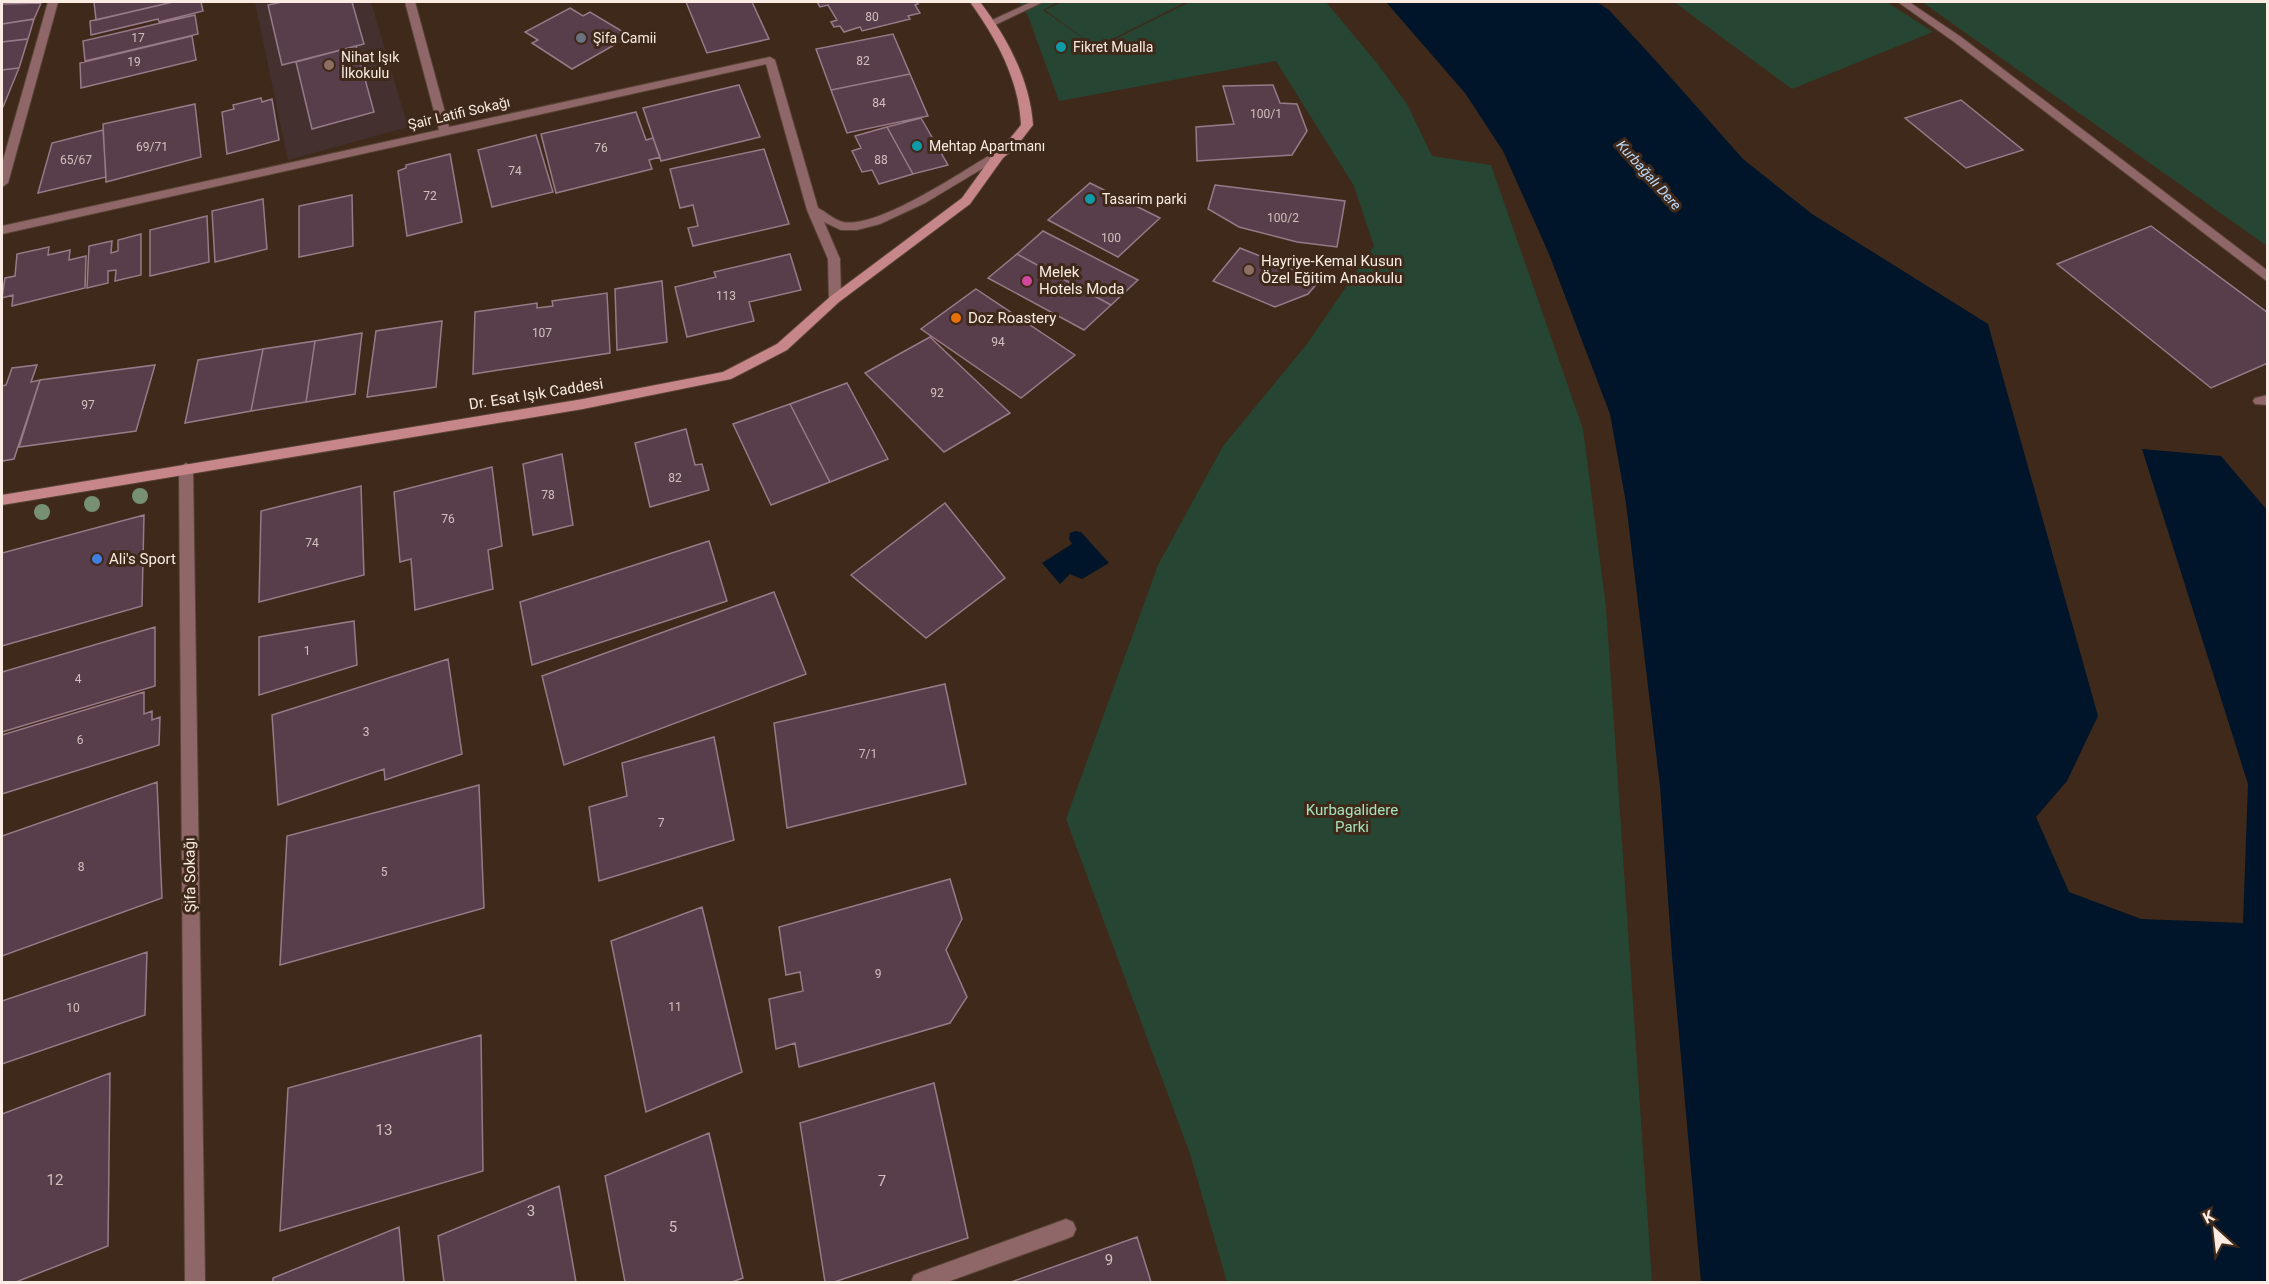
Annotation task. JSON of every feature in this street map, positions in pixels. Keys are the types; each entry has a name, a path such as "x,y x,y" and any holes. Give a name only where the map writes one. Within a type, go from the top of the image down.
{"street":[{"path":"2,183 53,2"},
{"path":"410,2 445,132"},
{"path":"975,2 991,23 1038,2"},
{"path":"1903,2 1957,39 2268,278"},
{"name":"Dr. Esat Işık Caddesi","path":"2,500 584,404 726,376 782,347 835,299 966,201 999,155 1012,144 1027,124 1026,108 1019,80 991,23"},
{"name":"Şair Latifi Sokağı","path":"2,230 770,60 813,210 834,259 835,299"},
{"path":"813,210 840,226 869,223 910,206 999,155"},
{"name":"Şifa Sokağı","path":"186,468 195,1282"},
{"path":"921,1282 1066,1229"}],"shaded area":[{"name":"Nihat Işık İlkokulu","path":"371,2 408,127 288,160 255,3"}],"green space":[{"name":"Kurbagalidere Parki","path":"1019,2 1058,2 1043,10 1097,48 1190,2 1326,2 1376,62 1407,104 1432,156 1491,165 1583,429 1606,607 1652,1282 1227,1282 1190,1154 1066,819 1158,565 1223,446 1307,344 1374,246 1354,186 1276,61 1059,101 1028,16"},
{"path":"1062,2 1186,2 1096,47 1045,10"},
{"path":"1674,2 1887,2 1933,32 1792,89"},
{"path":"1922,2 2267,2 2267,246"}],"water":[{"name":"Kurbağalı Dere","path":"1386,2 1597,2 1609,10 1743,159 1812,214 1988,324 2098,716 2067,781 2036,817 2069,892 2141,919 2243,923 2248,784 2142,449 2221,456 2267,510 2267,1282 1701,1282 1672,956 1660,786 1626,503 1610,414 1549,254 1503,151 1465,93"},
{"path":"1081,532 1109,563 1082,579 1070,574 1060,584 1042,563 1072,544 1069,539 1070,533"}],"building":[{"path":"94,2 173,2 96,20"},
{"path":"173,2 201,2 203,11 91,35 90,21"},
{"path":"282,2 352,2 364,44 282,65 268,5"},
{"path":"686,2 752,2 769,39 707,53"},
{"path":"817,2 916,2 918,4 915,5 920,13 908,16 910,19 862,31 860,27 844,32 840,26 834,27 831,22 837,20 828,5 820,7"},
{"path":"41,3 34,19 2,24 2,4"},
{"name":"Şifa Camii","path":"570,8 583,16 590,12 630,36 572,69 532,43 538,40 525,32"},
{"path":"195,15 198,34 85,61 83,41"},
{"path":"34,19 28,39 2,42 2,24"},
{"path":"893,34 910,74 831,90 816,49"},
{"path":"192,36 196,60 81,88 80,63"},
{"path":"28,39 19,68 2,70 2,42"},
{"path":"356,46 374,112 312,129 296,62"},
{"path":"19,68 3,107 2,107 2,70"},
{"path":"910,74 928,116 847,133 831,90"},
{"path":"739,85 760,137 661,161 643,108"},
{"path":"1273,85 1280,103 1297,104 1307,131 1292,155 1197,161 1196,127 1234,124 1223,86"},
{"path":"261,98 262,102 272,99 279,140 227,154 222,112 234,109 233,105"},
{"path":"1961,100 2023,150 1966,168 1905,118"},
{"path":"195,104 201,157 106,182 103,124"},
{"path":"636,112 646,140 653,138 660,157 649,160 652,169 556,193 541,134"},
{"name":"Mehtap Apartmanı","path":"921,118 948,165 913,174 887,127"},
{"path":"887,127 913,174 879,184 872,170 862,172 852,151 861,148 855,136"},
{"path":"103,130 106,177 38,193 52,143"},
{"path":"536,135 553,192 492,207 478,150"},
{"path":"764,149 789,224 693,246 688,228 698,226 693,205 680,208 670,169"},
{"path":"450,154 462,222 407,236 398,171 406,168 406,165"},
{"path":"1090,183 1160,218 1118,257 1048,220"},
{"path":"1215,185 1345,201 1337,247 1297,242 1239,227 1208,209"},
{"path":"352,195 353,246 299,257 299,206"},
{"path":"263,199 267,249 215,262 212,211"},
{"path":"207,216 209,262 150,276 150,230"},
{"path":"2151,226 2268,313 2268,363 2211,388 2057,264"},
{"path":"1043,231 1138,280 1111,305 1017,254"},
{"path":"141,234 141,275 115,281 116,270 108,271 108,283 87,288 89,246 112,241 111,253 118,251 118,240"},
{"path":"49,247 48,255 70,250 69,260 86,256 85,288 12,306 13,295 2,298 5,278 15,276 17,254"},
{"path":"1240,248 1320,280 1308,294 1275,307 1213,281"},
{"path":"790,254 801,290 749,302 754,321 687,337 675,287 716,277 714,272"},
{"path":"1017,254 1111,305 1084,330 988,278"},
{"path":"662,281 667,342 617,350 615,289"},
{"path":"976,289 1075,355 1021,398 921,329"},
{"path":"607,293 610,353 473,374 475,312 537,303 537,308 553,306 552,301"},
{"path":"442,321 436,387 367,397 376,331"},
{"path":"362,333 355,394 306,402 315,341"},
{"path":"930,337 1010,413 944,452 865,373"},
{"path":"315,341 306,402 251,411 263,349"},
{"path":"263,349 251,411 185,423 198,360"},
{"path":"37,365 31,382 40,380 14,459 2,461 2,386 6,385 12,368"},
{"path":"155,365 136,431 19,447 40,380"},
{"path":"847,383 888,459 830,482 790,404"},
{"path":"790,404 830,482 771,505 733,424"},
{"path":"686,429 695,465 702,464 709,490 650,507 635,443"},
{"path":"562,454 573,525 533,535 523,464"},
{"path":"492,467 502,546 488,550 493,589 415,610 411,559 400,562 394,492"},
{"path":"361,486 364,575 259,602 261,511"},
{"path":"945,503 1005,578 926,638 851,575"},
{"path":"144,515 142,606 2,646 2,553"},
{"path":"709,541 727,601 532,665 520,602"},
{"path":"774,592 806,674 564,765 542,676"},
{"path":"354,621 357,665 259,695 259,637"},
{"path":"155,627 155,686 2,732 2,672"},
{"path":"448,659 462,754 385,780 384,769 278,805 272,715"},
{"path":"945,684 966,784 787,828 774,723"},
{"path":"144,692 144,714 152,711 152,720 160,717 159,745 2,794 2,735"},
{"path":"714,737 734,840 599,881 589,807 627,796 622,763"},
{"path":"157,782 162,898 2,956 2,836"},
{"path":"479,785 484,908 280,965 287,836"},
{"path":"950,879 962,919 946,950 967,997 950,1023 799,1067 795,1043 776,1049 769,999 803,991 800,972 786,975 779,927"},
{"path":"702,907 742,1072 646,1112 611,941"},
{"path":"147,952 145,1015 2,1064 2,1001"},
{"path":"481,1035 483,1171 280,1231 288,1088"},
{"path":"110,1073 108,1246 16,1282 2,1282 2,1114"},
{"path":"934,1083 968,1238 834,1282 825,1282 800,1123"},
{"path":"709,1133 743,1278 732,1282 625,1282 605,1176"},
{"path":"559,1186 576,1282 444,1282 438,1236"},
{"path":"399,1227 404,1282 273,1282 273,1278"},
{"path":"1137,1237 1151,1282 1011,1282"}],"place":[{"name":"Şifa Camii","path":"581,38"},
{"name":"Fikret Mualla","path":"1061,47"},
{"name":"Nihat Işık İlkokulu","path":"329,65"},
{"name":"Mehtap Apartmanı","path":"917,146"},
{"name":"Tasarim parki","path":"1090,199"},
{"name":"Hayriye-Kemal Kusun Özel Eğitim Anaokulu","path":"1249,270"},
{"name":"Melek Hotels Moda","path":"1027,281"},
{"name":"Doz Roastery","path":"956,318"},
{"name":"Ali's Sport","path":"97,559"}]}
